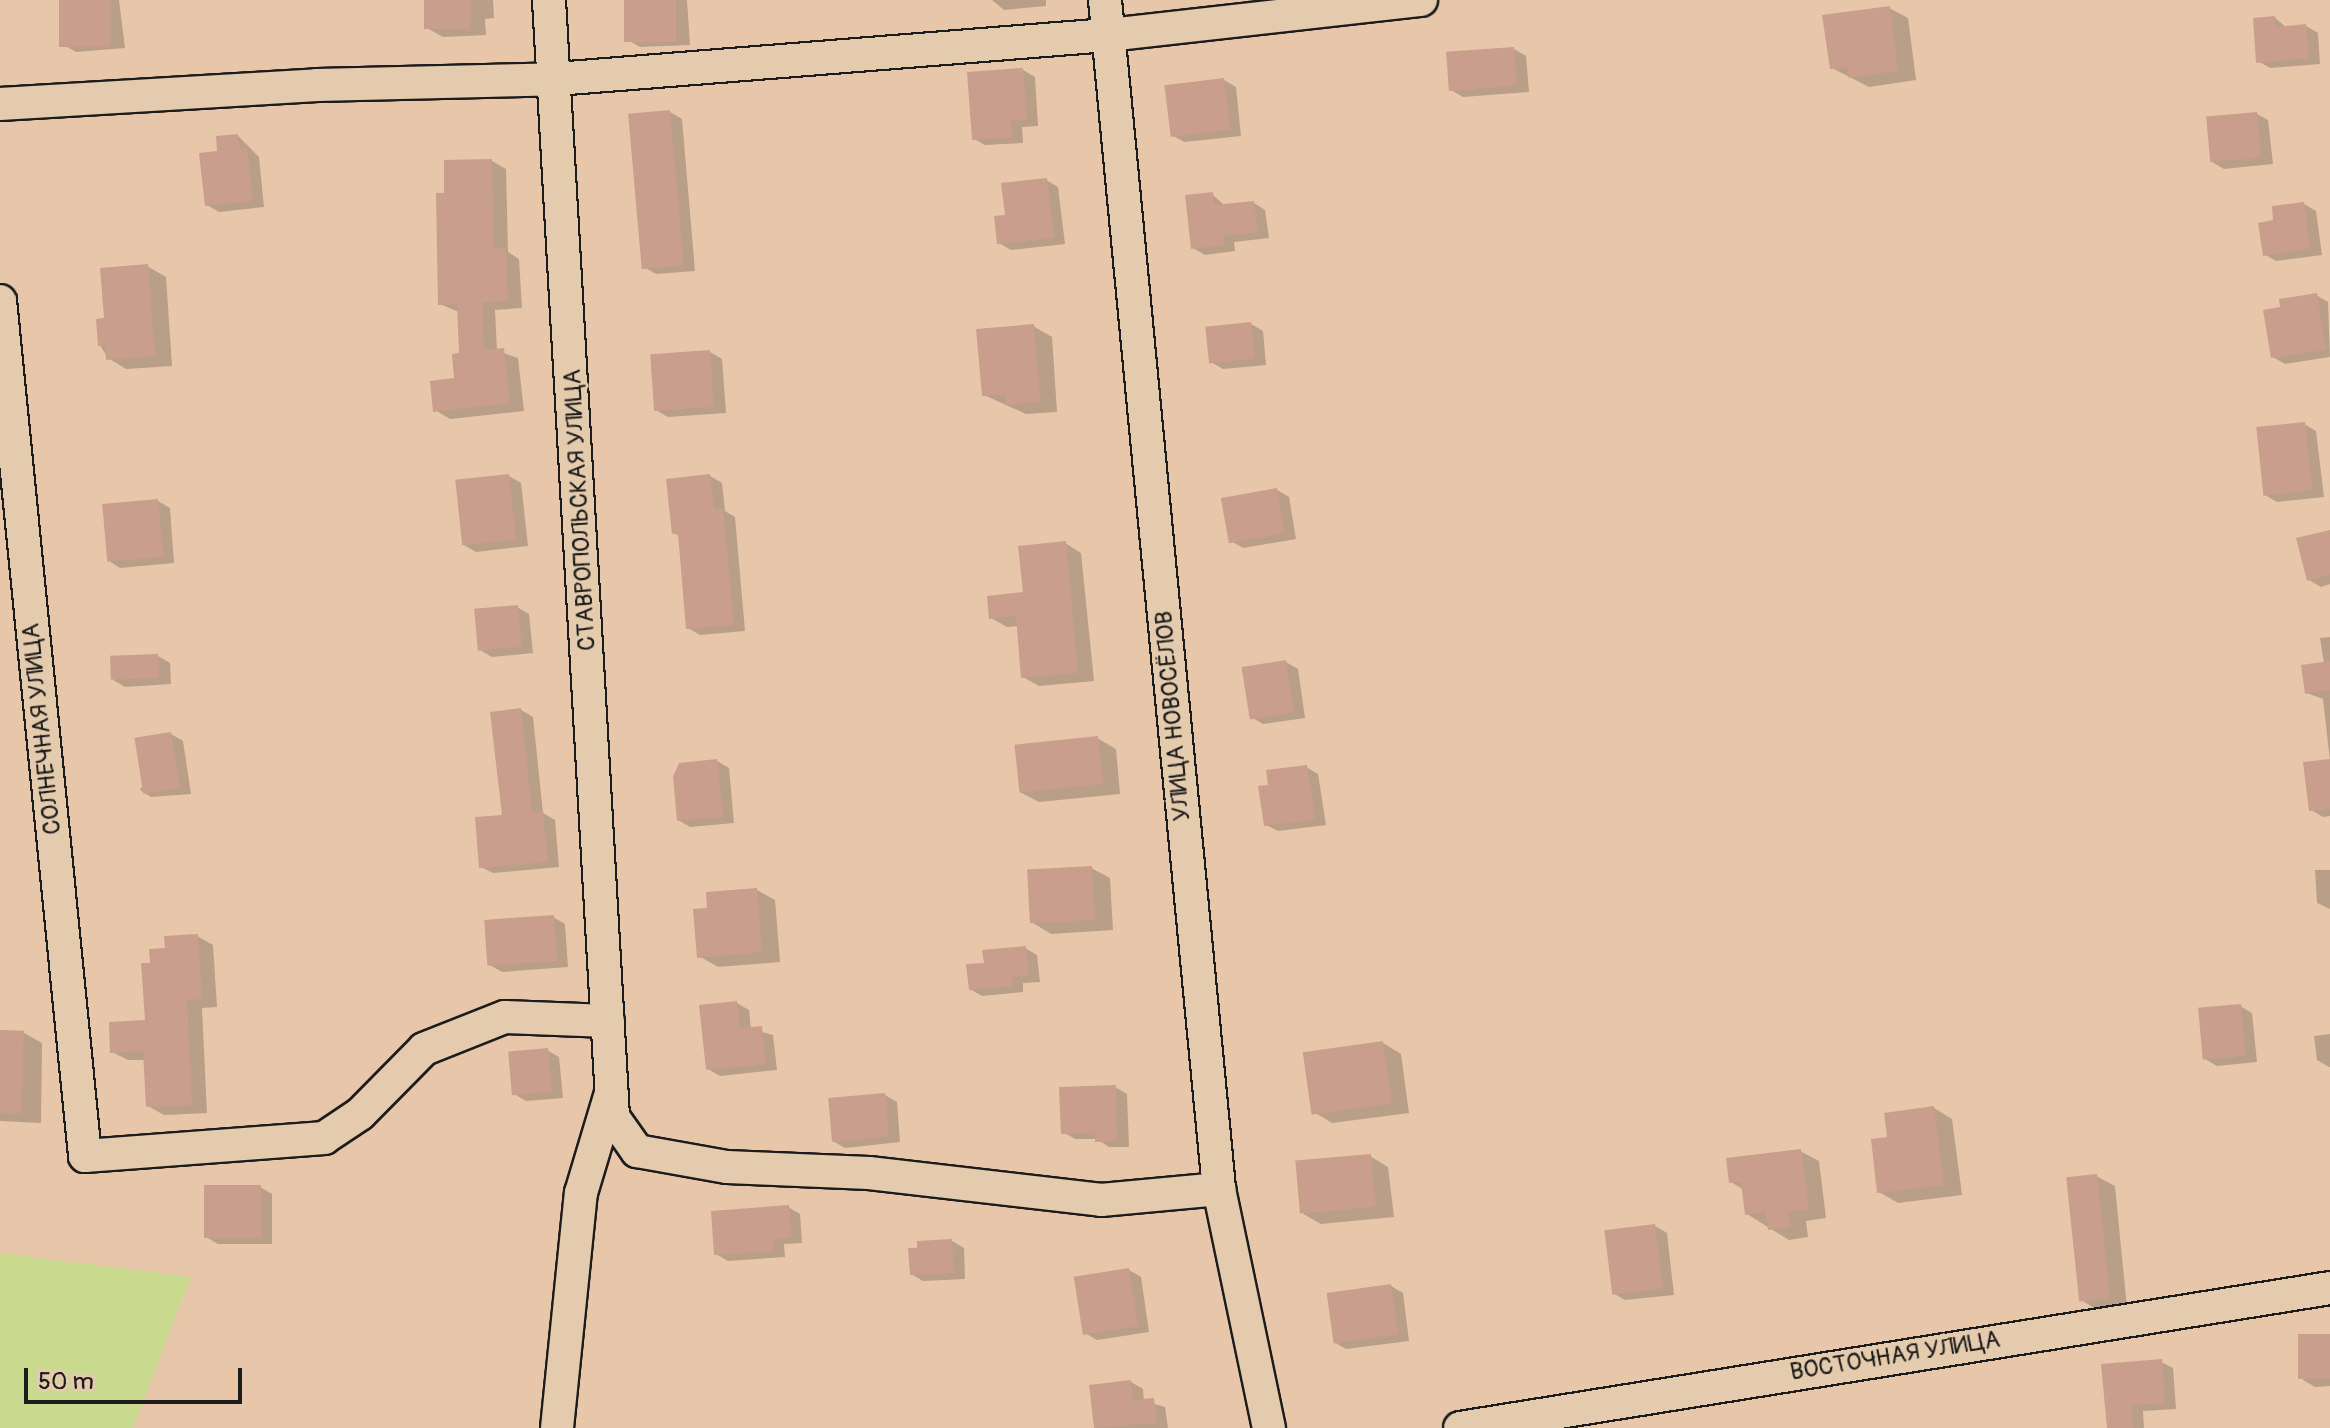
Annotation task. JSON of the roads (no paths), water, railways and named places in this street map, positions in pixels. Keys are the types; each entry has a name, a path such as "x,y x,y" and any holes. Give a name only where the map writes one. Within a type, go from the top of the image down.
{"street":[{"name":"СТАВРОПОЛЬСКАЯ УЛИЦА","path":"549,0 556,79 612,1088"},
{"name":"УЛИЦА НОВОСЁЛОВ","path":"1105,0 1219,1189 1269,1428"},
{"path":"0,104 317,85 556,79 1108,35 1421,0"},
{"name":"СОЛНЕЧНАЯ УЛИЦА","path":"0,301 85,1156 324,1138 360,1114 424,1049 505,1017 608,1021"},
{"path":"612,1088 613,1117 637,1151 727,1167 869,1173 1101,1200 1219,1189"},
{"path":"557,1428 581,1193 612,1088"},
{"name":"ВОСТОЧНАЯ УЛИЦА","path":"1460,1428 2330,1288"}]}
